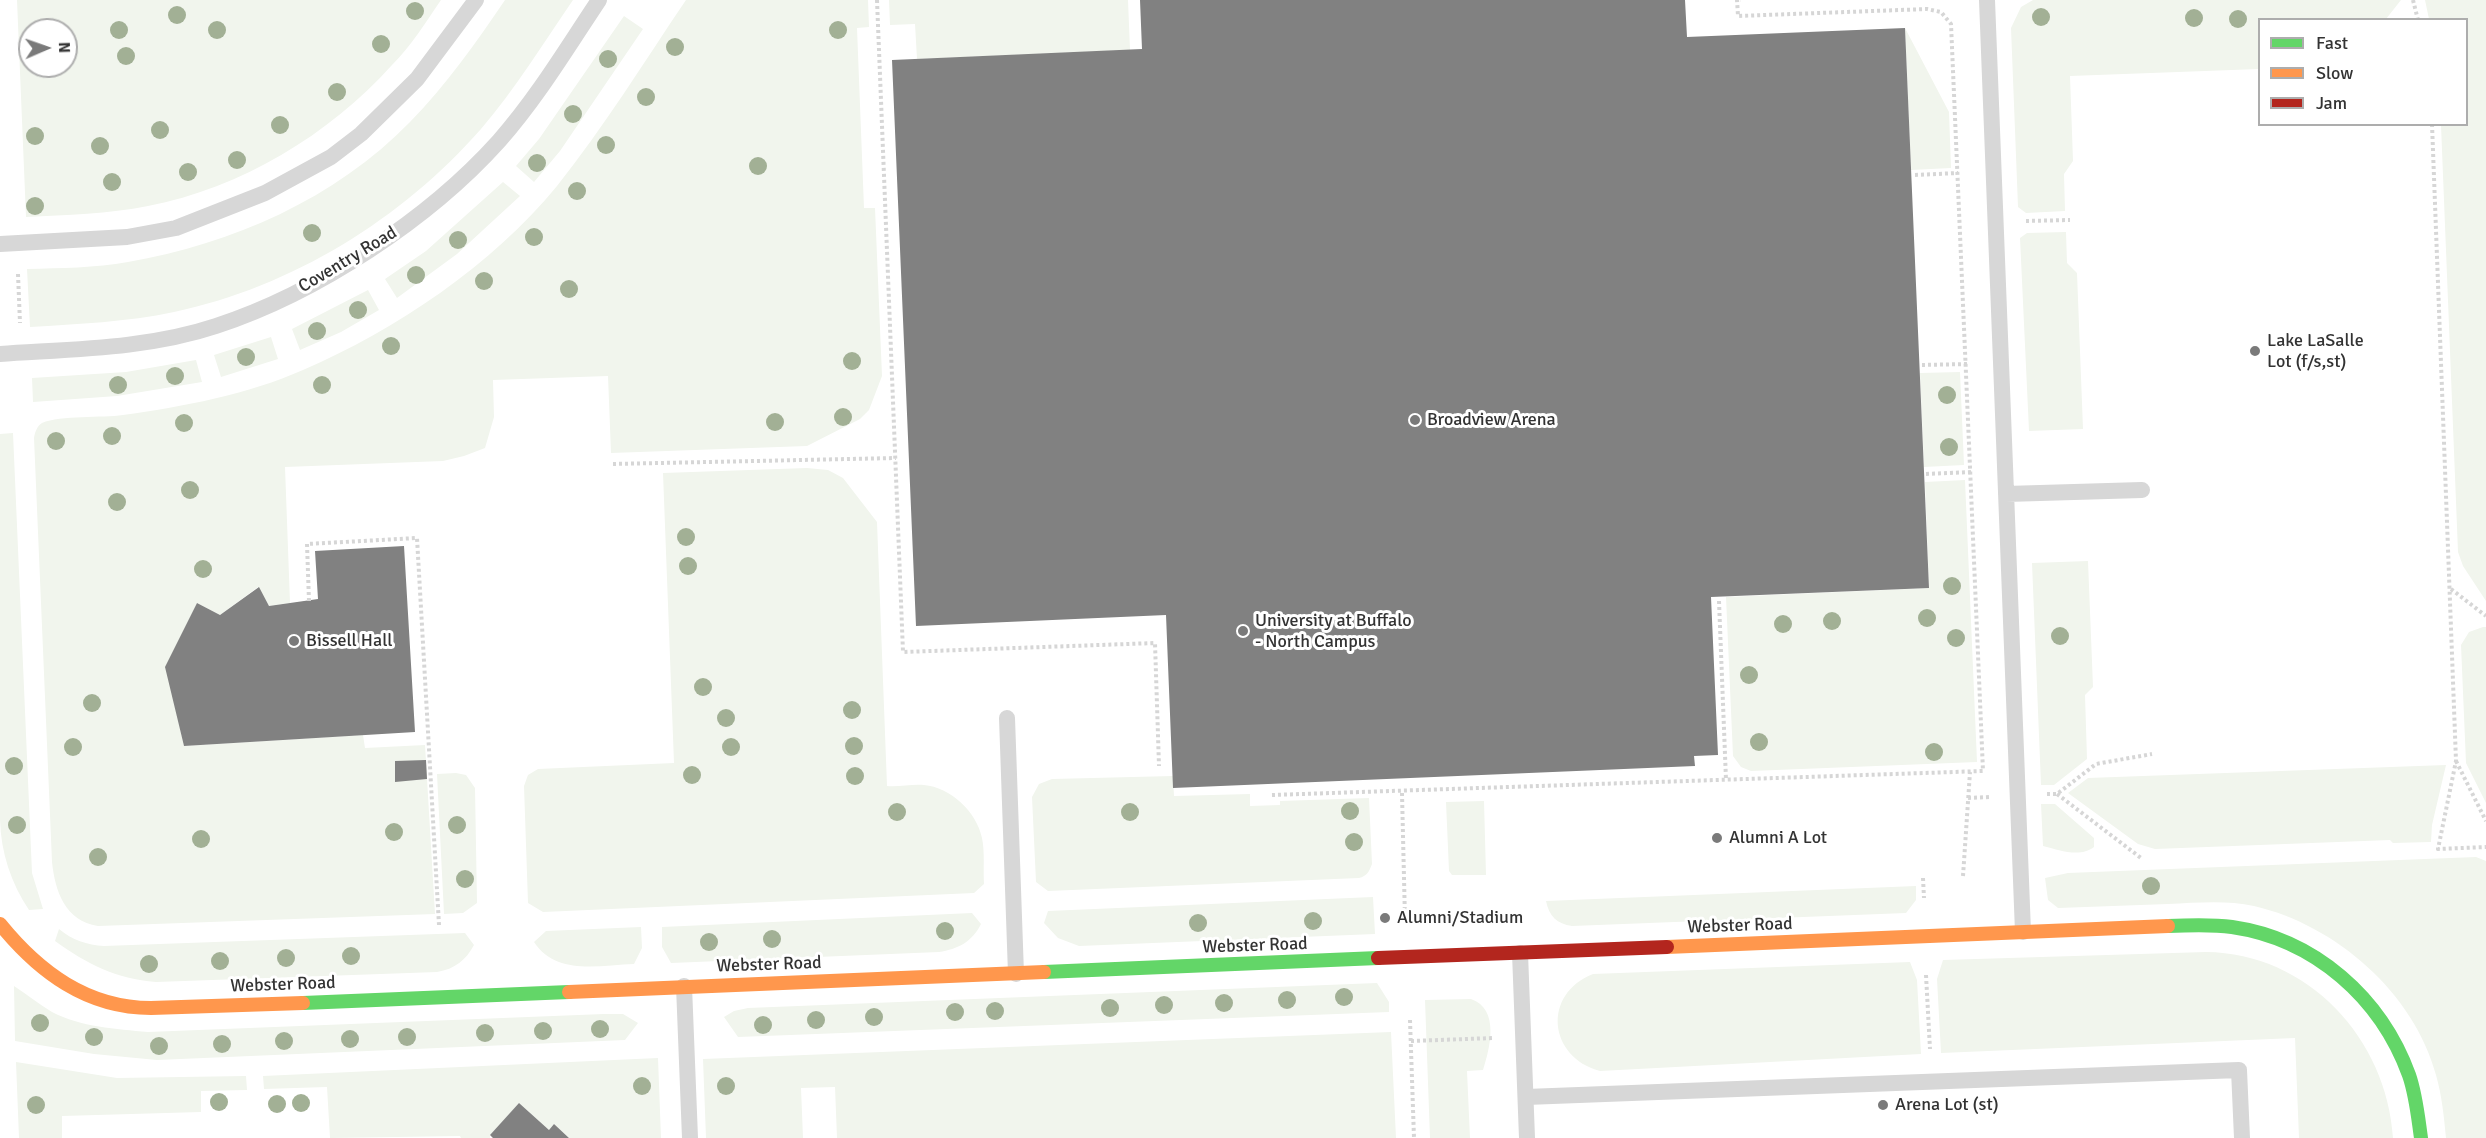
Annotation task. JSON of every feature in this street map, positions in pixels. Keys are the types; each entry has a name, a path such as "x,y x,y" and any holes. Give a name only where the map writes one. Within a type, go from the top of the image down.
{"street":[{"name":"Webster Road","path":"0,924 39,968 76,990 122,1006 169,1008 2023,932 2191,926 2231,927 2282,940 2307,952 2358,990 2383,1019 2410,1076 2421,1138"}],"lane":[{"path":"0,244 127,237 176,228 265,193 331,157 368,127 417,79 476,0"},
{"name":"Coventry Road","path":"0,354 118,345 216,326 267,306 332,273 428,208 499,141 534,98 599,0"},
{"path":"1987,0 2023,932"},
{"path":"2006,494 2142,490"},
{"path":"1007,718 1016,974"},
{"path":"1520,953 1527,1138"},
{"path":"684,986 690,1138"},
{"path":"1526,1097 2239,1070 2242,1138"}],"path":[{"path":"877,0 903,652 1155,643 1159,766"},
{"path":"1272,795 1983,771 1951,24 1941,12 1927,9 1738,16 1737,0 1742,0"},
{"path":"2413,0 2418,18"},
{"path":"2432,126 2456,761 2438,849 2486,847"},
{"path":"1915,175 1959,173"},
{"path":"18,270 20,330"},
{"path":"1922,365 1966,364"},
{"path":"613,464 896,458"},
{"path":"1926,474 1971,472"},
{"path":"309,601 307,544 417,538 439,925"},
{"path":"2450,588 2486,616"},
{"path":"1719,601 1726,780"},
{"path":"2140,858 2057,794 2096,764 2152,754"},
{"path":"2456,761 2486,821"},
{"path":"1963,876 1970,772"},
{"path":"1402,792 1407,958"},
{"path":"1410,1020 1414,1138"},
{"path":"1411,1041 1498,1038"}],"shaded area":[{"path":"17,0 441,0 406,50 367,90 312,136 281,155 249,172 183,198 133,209 26,217 20,78 78,78 78,18 18,18 18,24"},
{"path":"505,0 573,0 517,82 481,129 450,162 380,220 342,245 302,267 261,286 218,301 138,318 30,327 27,269 116,264 167,254 205,243 280,214 349,174 381,149 423,108 460,63"},
{"path":"686,0 868,0 869,27 857,28 864,208 875,208 882,376 869,410 860,419 807,446 611,453 608,376 493,380 494,417 485,448 443,461 285,467 290,603 269,606 258,587 220,615 197,603 166,667 184,746 363,735 365,748 425,745 435,914 98,926 77,918 59,894 52,862 34,438 38,427 50,420 114,416 168,408 238,393 303,370 338,354 407,315 473,268 531,215 557,186 607,118"},
{"path":"889,0 1128,0 1130,50 917,59 915,24 890,25"},
{"path":"2033,0 2401,0 2387,18 2258,18 2258,69 2070,76 2073,161 2064,174 2065,211 2026,213 2018,207 2011,28 2021,7"},
{"path":"2425,0 2486,0 2486,601 2463,566 2458,552 2441,126 2468,126 2468,18 2429,18"},
{"path":"624,16 643,29 560,151 534,182 516,166 539,139"},
{"path":"1905,28 1949,112 1951,168 1911,170"},
{"path":"503,182 520,196 457,254 397,298 385,279 426,251"},
{"path":"2066,232 2067,263 2077,273 2083,429 2029,431 2020,238 2027,233"},
{"path":"368,290 379,310 341,332 300,350 292,329"},
{"path":"271,337 278,359 221,377 214,355"},
{"path":"196,360 202,382 117,396 33,402 32,378 126,372"},
{"path":"1960,372 1964,465 1924,467 1920,373"},
{"path":"13,433 32,873 43,909 29,910 8,867 2,844 0,820 0,434"},
{"path":"807,468 828,470 843,478 877,522 887,786 934,787 961,802 974,819 982,838 984,884 974,893 543,912 528,903 524,786 528,775 538,769 674,763 663,473"},
{"path":"1965,480 1977,762 1751,771 1741,767 1733,756 1726,597 1929,588 1925,482"},
{"path":"2088,561 2093,687 2085,695 2087,759 2054,785 2041,785 2032,563"},
{"path":"2486,627 2486,803 2466,763 2461,645 2469,632"},
{"path":"2446,765 2432,825 2431,842 2393,843 2390,840 2155,849 2138,844 2068,793 2088,778"},
{"path":"437,774 466,775 475,788 477,903 463,913 444,914"},
{"path":"1173,776 1174,796 1250,794 1250,806 1280,805 1280,801 1369,798 1372,864 1370,869 1366,875 1359,878 1048,891 1036,882 1032,797 1039,784 1052,779"},
{"path":"1484,801 1486,875 1452,875 1449,871 1446,802"},
{"path":"2041,804 2055,804 2094,838 2094,847 2076,853 2043,846"},
{"path":"2476,857 2486,861 2486,1138 2446,1138 2436,1075 2425,1045 2410,1017 2368,967 2342,946 2314,929 2284,915 2254,906 2233,903 2058,908 2048,900 2045,878 2068,873"},
{"path":"1916,886 1916,900 1906,913 1572,926 1554,918 1546,901"},
{"path":"1373,897 1375,934 1079,946 1058,938 1044,923 1048,911"},
{"path":"972,913 981,924 973,936 958,947 939,952 671,963 662,947 662,927"},
{"path":"641,927 642,948 634,964 579,966 566,964 543,953 534,942 546,931"},
{"path":"59,929 80,941 104,946 465,933 474,945 459,963 437,972 156,982 115,974 79,957 55,941"},
{"path":"2206,952 2243,956 2277,968 2308,985 2336,1008 2358,1036 2376,1067 2387,1102 2393,1138 2299,1138 2295,1038 1941,1053 1937,979 1943,960"},
{"path":"1910,962 1917,980 1921,1054 1600,1071 1583,1064 1570,1053 1561,1039 1558,1025 1559,1010 1565,996 1577,983 1593,974"},
{"path":"1377,983 1389,1002 1389,1012 738,1037 724,1017 734,1011 748,1008"},
{"path":"14,986 63,1017 99,1026 148,1032 604,1014 623,1014 638,1023 625,1040 157,1060 94,1054 15,1041"},
{"path":"1471,999 1486,1011 1490,1041 1483,1070 1467,1071 1470,1138 1430,1138 1425,1000"},
{"path":"1391,1032 1396,1138 837,1138 835,1087 801,1088 803,1138 706,1138 703,1059"},
{"path":"658,1058 661,1138 569,1138 554,1124 549,1130 519,1103 490,1135 490,1138 461,1138 460,1136 330,1138 327,1087 264,1089 263,1076"},
{"path":"16,1062 117,1078 246,1076 247,1090 201,1091 201,1112 62,1116 62,1138 19,1138"}],"building":[{"name":"Broadview Arena","path":"1140,0 1685,0 1687,37 1905,28 1929,588 1711,597 1718,755 1694,756 1695,766 1173,788 1166,615 916,626 892,60 1142,49"},
{"name":"Bissell Hall","path":"404,546 415,732 184,746 165,667 197,603 220,615 259,587 269,606 318,599 315,551"},
{"path":"426,760 427,779 395,782 395,761"},
{"path":"519,1103 549,1130 554,1124 569,1138 493,1138 490,1135"}],"traffic: fast":[{"path":"2168,926 2224,926 2262,934 2291,944 2317,959 2341,977 2363,997 2397,1047 2409,1075 2421,1138"},
{"path":"1044,972 1378,958"},
{"path":"303,1003 569,992"}],"traffic: slow":[{"path":"0,924 48,972 85,994 106,1002 151,1008 303,1003"},
{"path":"1667,947 2168,926"},
{"path":"569,992 1044,972"}],"traffic: jam":[{"path":"1378,958 1667,947"}],"place":[{"name":"Lake LaSalle Lot (f/s,st)","path":"2255,351"},
{"name":"Broadview Arena","path":"1415,420"},
{"name":"University at Buffalo - North Campus","path":"1243,631"},
{"name":"Bissell Hall","path":"294,641"},
{"name":"Alumni A Lot","path":"1717,838"},
{"name":"Alumni/Stadium","path":"1385,918"},
{"name":"Arena Lot (st)","path":"1883,1105"}]}
